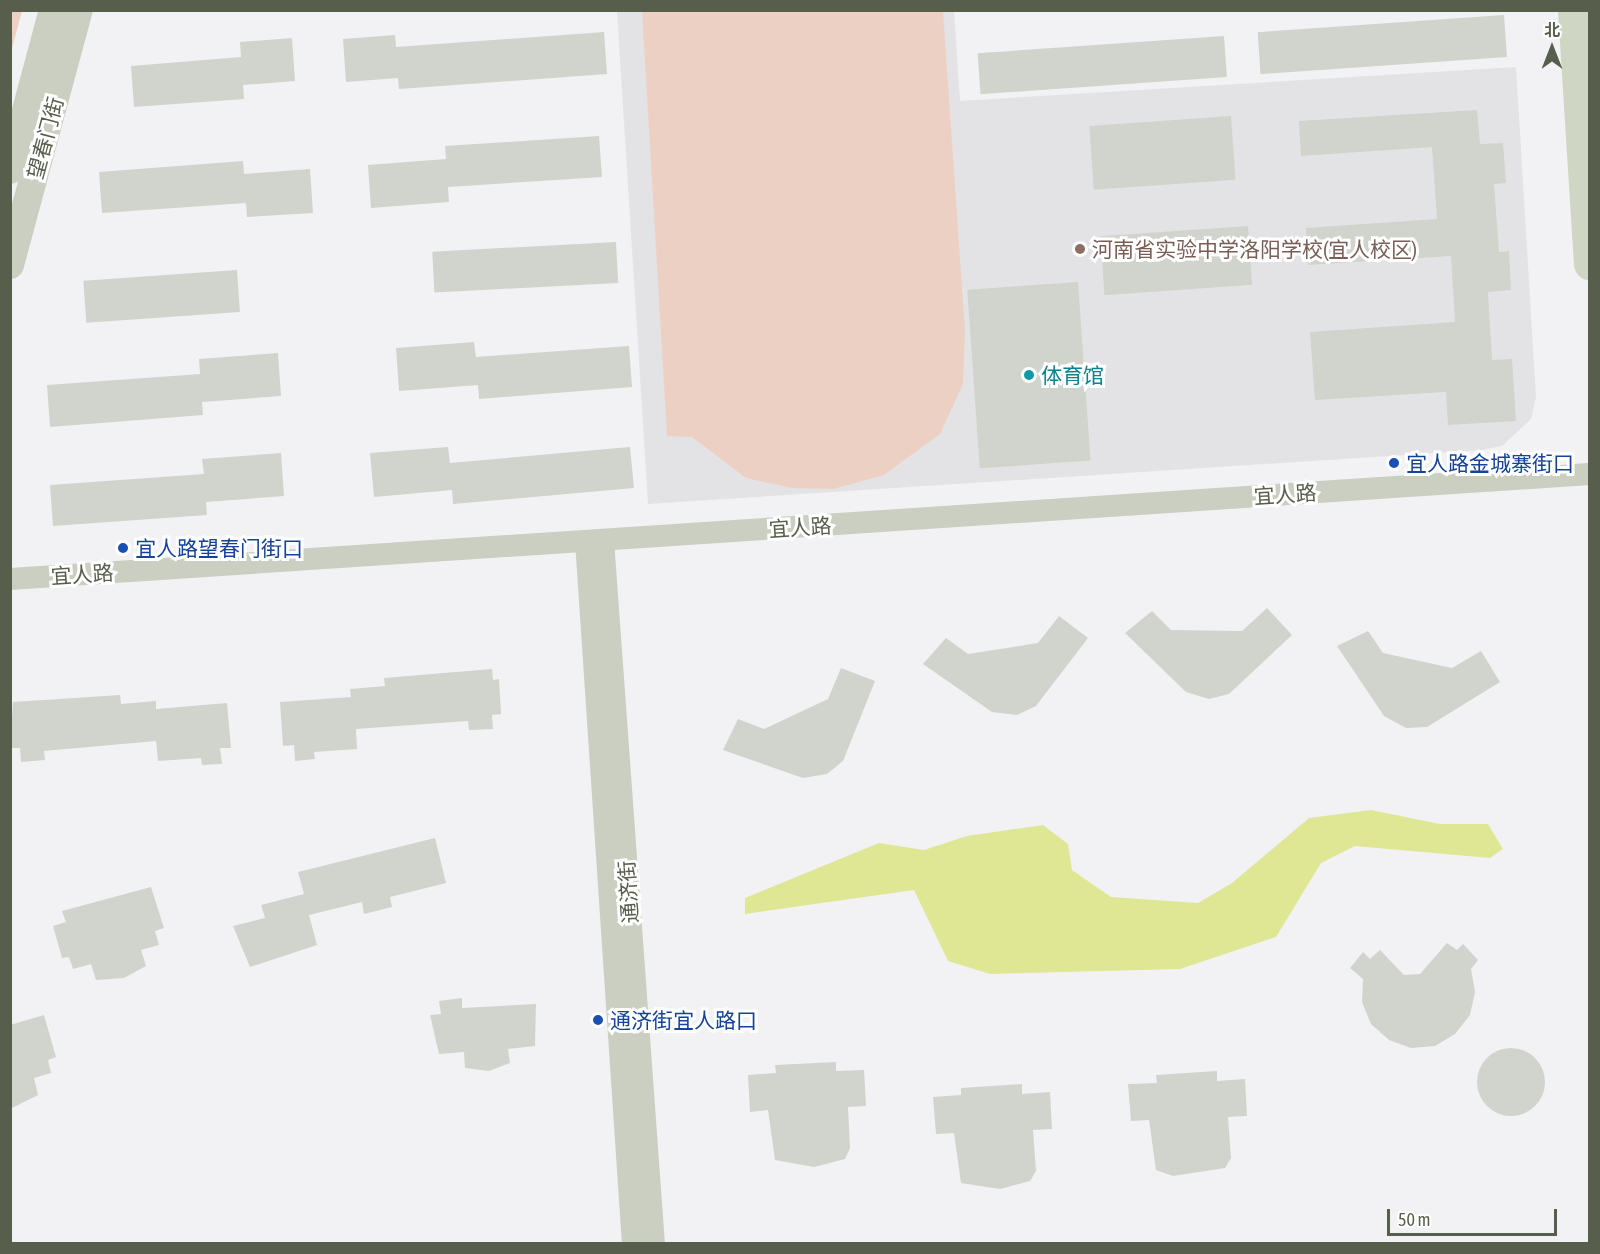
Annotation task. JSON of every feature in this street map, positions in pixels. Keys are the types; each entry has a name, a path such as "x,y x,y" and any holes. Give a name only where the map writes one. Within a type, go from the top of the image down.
{"main road":[{"path":"1574,10 1590,263"}],"street":[{"name":"望春门街","path":"10,170 53,10"},
{"name":"望春门街","path":"10,265 79,10"},
{"name":"宜人路","path":"10,594 595,547 1590,474"},
{"name":"宜人路","path":"10,579 1590,490"},
{"name":"通济街","path":"595,547 633,1244"},
{"name":"通济街","path":"595,547 654,1244"}],"shaded area":[{"path":"10,11 22,11 11,52"},
{"name":"河南省实验中学洛阳学校(宜人校区)","path":"617,11 954,11 960,101 1516,67 1536,397 1531,419 1502,446 1481,450 648,504"},
{"path":"642,11 943,11 965,331 963,384 940,434 884,475 833,489 792,488 746,478 692,437 667,436"},
{"path":"1371,810 1440,824 1488,824 1503,849 1490,858 1355,846 1321,863 1276,937 1180,969 990,974 948,961 914,890 745,914 745,898 879,843 924,850 967,836 1043,825 1068,844 1072,870 1111,897 1198,903 1232,883 1309,818"}],"building":[{"path":"1504,15 1507,57 1261,74 1258,32"},
{"path":"604,32 607,74 399,89 398,78 346,82 343,39 395,35 396,47"},
{"path":"1224,36 1227,77 980,94 978,53"},
{"path":"292,38 295,81 243,85 244,99 134,107 131,66 241,57 240,42"},
{"path":"1477,110 1480,144 1503,143 1506,183 1494,184 1499,252 1509,251 1511,290 1488,292 1492,360 1512,359 1516,421 1448,425 1446,392 1315,400 1310,332 1455,322 1451,256 1308,265 1306,228 1437,219 1432,147 1301,156 1299,121"},
{"path":"1231,116 1235,180 1094,190 1089,126"},
{"path":"599,136 602,177 448,187 449,202 371,208 368,165 446,159 445,146"},
{"path":"243,161 244,174 310,169 313,213 247,217 246,203 102,213 99,172"},
{"path":"1248,226 1252,285 1104,295 1100,236"},
{"path":"616,242 618,283 434,293 432,252"},
{"path":"237,270 240,312 86,323 83,281"},
{"name":"体育馆","path":"1078,282 1090,461 980,468 967,290"},
{"path":"474,342 476,357 629,346 632,387 479,399 478,385 399,391 396,348"},
{"path":"278,353 281,396 202,402 203,415 50,427 47,385 200,374 199,359"},
{"path":"448,447 450,463 630,447 634,488 453,504 452,490 374,497 370,453"},
{"path":"281,453 284,496 206,502 207,515 53,526 50,485 204,474 202,459"},
{"path":"1267,608 1292,635 1229,694 1209,699 1186,692 1125,633 1152,611 1171,630 1242,631"},
{"path":"1059,616 1088,638 1036,706 1017,715 992,712 923,664 946,638 968,654 1038,643"},
{"path":"1368,631 1383,653 1452,668 1481,651 1500,682 1427,727 1406,728 1384,716 1337,646"},
{"path":"841,668 875,681 843,761 827,774 803,778 723,750 738,719 764,729 828,699"},
{"path":"492,669 493,680 499,679 501,714 492,715 493,729 469,730 468,721 356,729 357,749 314,752 315,759 295,761 294,745 283,746 280,702 351,697 350,689 385,686 384,678"},
{"path":"120,695 121,704 156,701 156,709 227,703 231,748 220,748 222,764 202,765 201,758 158,761 156,741 44,751 45,760 21,762 20,748 10,748 13,702"},
{"path":"435,838 446,883 390,897 392,907 364,914 362,902 309,915 317,945 250,967 233,926 265,918 261,905 304,894 298,872"},
{"path":"151,887 164,928 155,931 159,945 141,950 146,966 124,978 96,980 91,964 73,969 69,957 62,958 53,926 66,922 62,911"},
{"path":"1447,943 1457,950 1463,944 1478,960 1471,969 1475,992 1470,1015 1455,1034 1435,1046 1411,1048 1389,1040 1371,1024 1362,1002 1363,979 1350,968 1363,952 1370,959 1380,950 1404,975 1420,974"},
{"path":"462,998 462,1008 536,1004 535,1046 508,1049 510,1063 489,1071 465,1068 464,1052 439,1054 430,1015 441,1014 439,1001"},
{"path":"44,1015 56,1057 48,1060 51,1073 34,1078 38,1095 10,1109 10,1025"},
{"path":"1504,1048 1518,1048 1530,1053 1540,1063 1545,1082 1540,1101 1530,1111 1518,1116 1504,1116 1492,1111 1482,1101 1477,1089 1477,1075 1482,1063 1492,1053"},
{"path":"836,1062 836,1071 864,1070 866,1106 848,1107 850,1148 845,1159 814,1167 775,1160 768,1110 750,1112 748,1075 776,1073 775,1065"},
{"path":"1217,1071 1217,1081 1245,1079 1247,1116 1228,1117 1231,1158 1225,1168 1173,1176 1156,1170 1149,1120 1131,1121 1128,1084 1157,1083 1156,1075"},
{"path":"1022,1084 1022,1094 1050,1092 1052,1129 1033,1130 1036,1171 1030,1181 1000,1189 961,1183 954,1133 936,1134 933,1097 961,1095 961,1088"}],"place":[{"name":"河南省实验中学洛阳学校(宜人校区)","path":"1080,249"},
{"name":"体育馆","path":"1029,375"},
{"name":"宜人路金城寨街口","path":"1394,463"},
{"name":"宜人路望春门街口","path":"123,548"},
{"name":"通济街宜人路口","path":"598,1020"}]}
